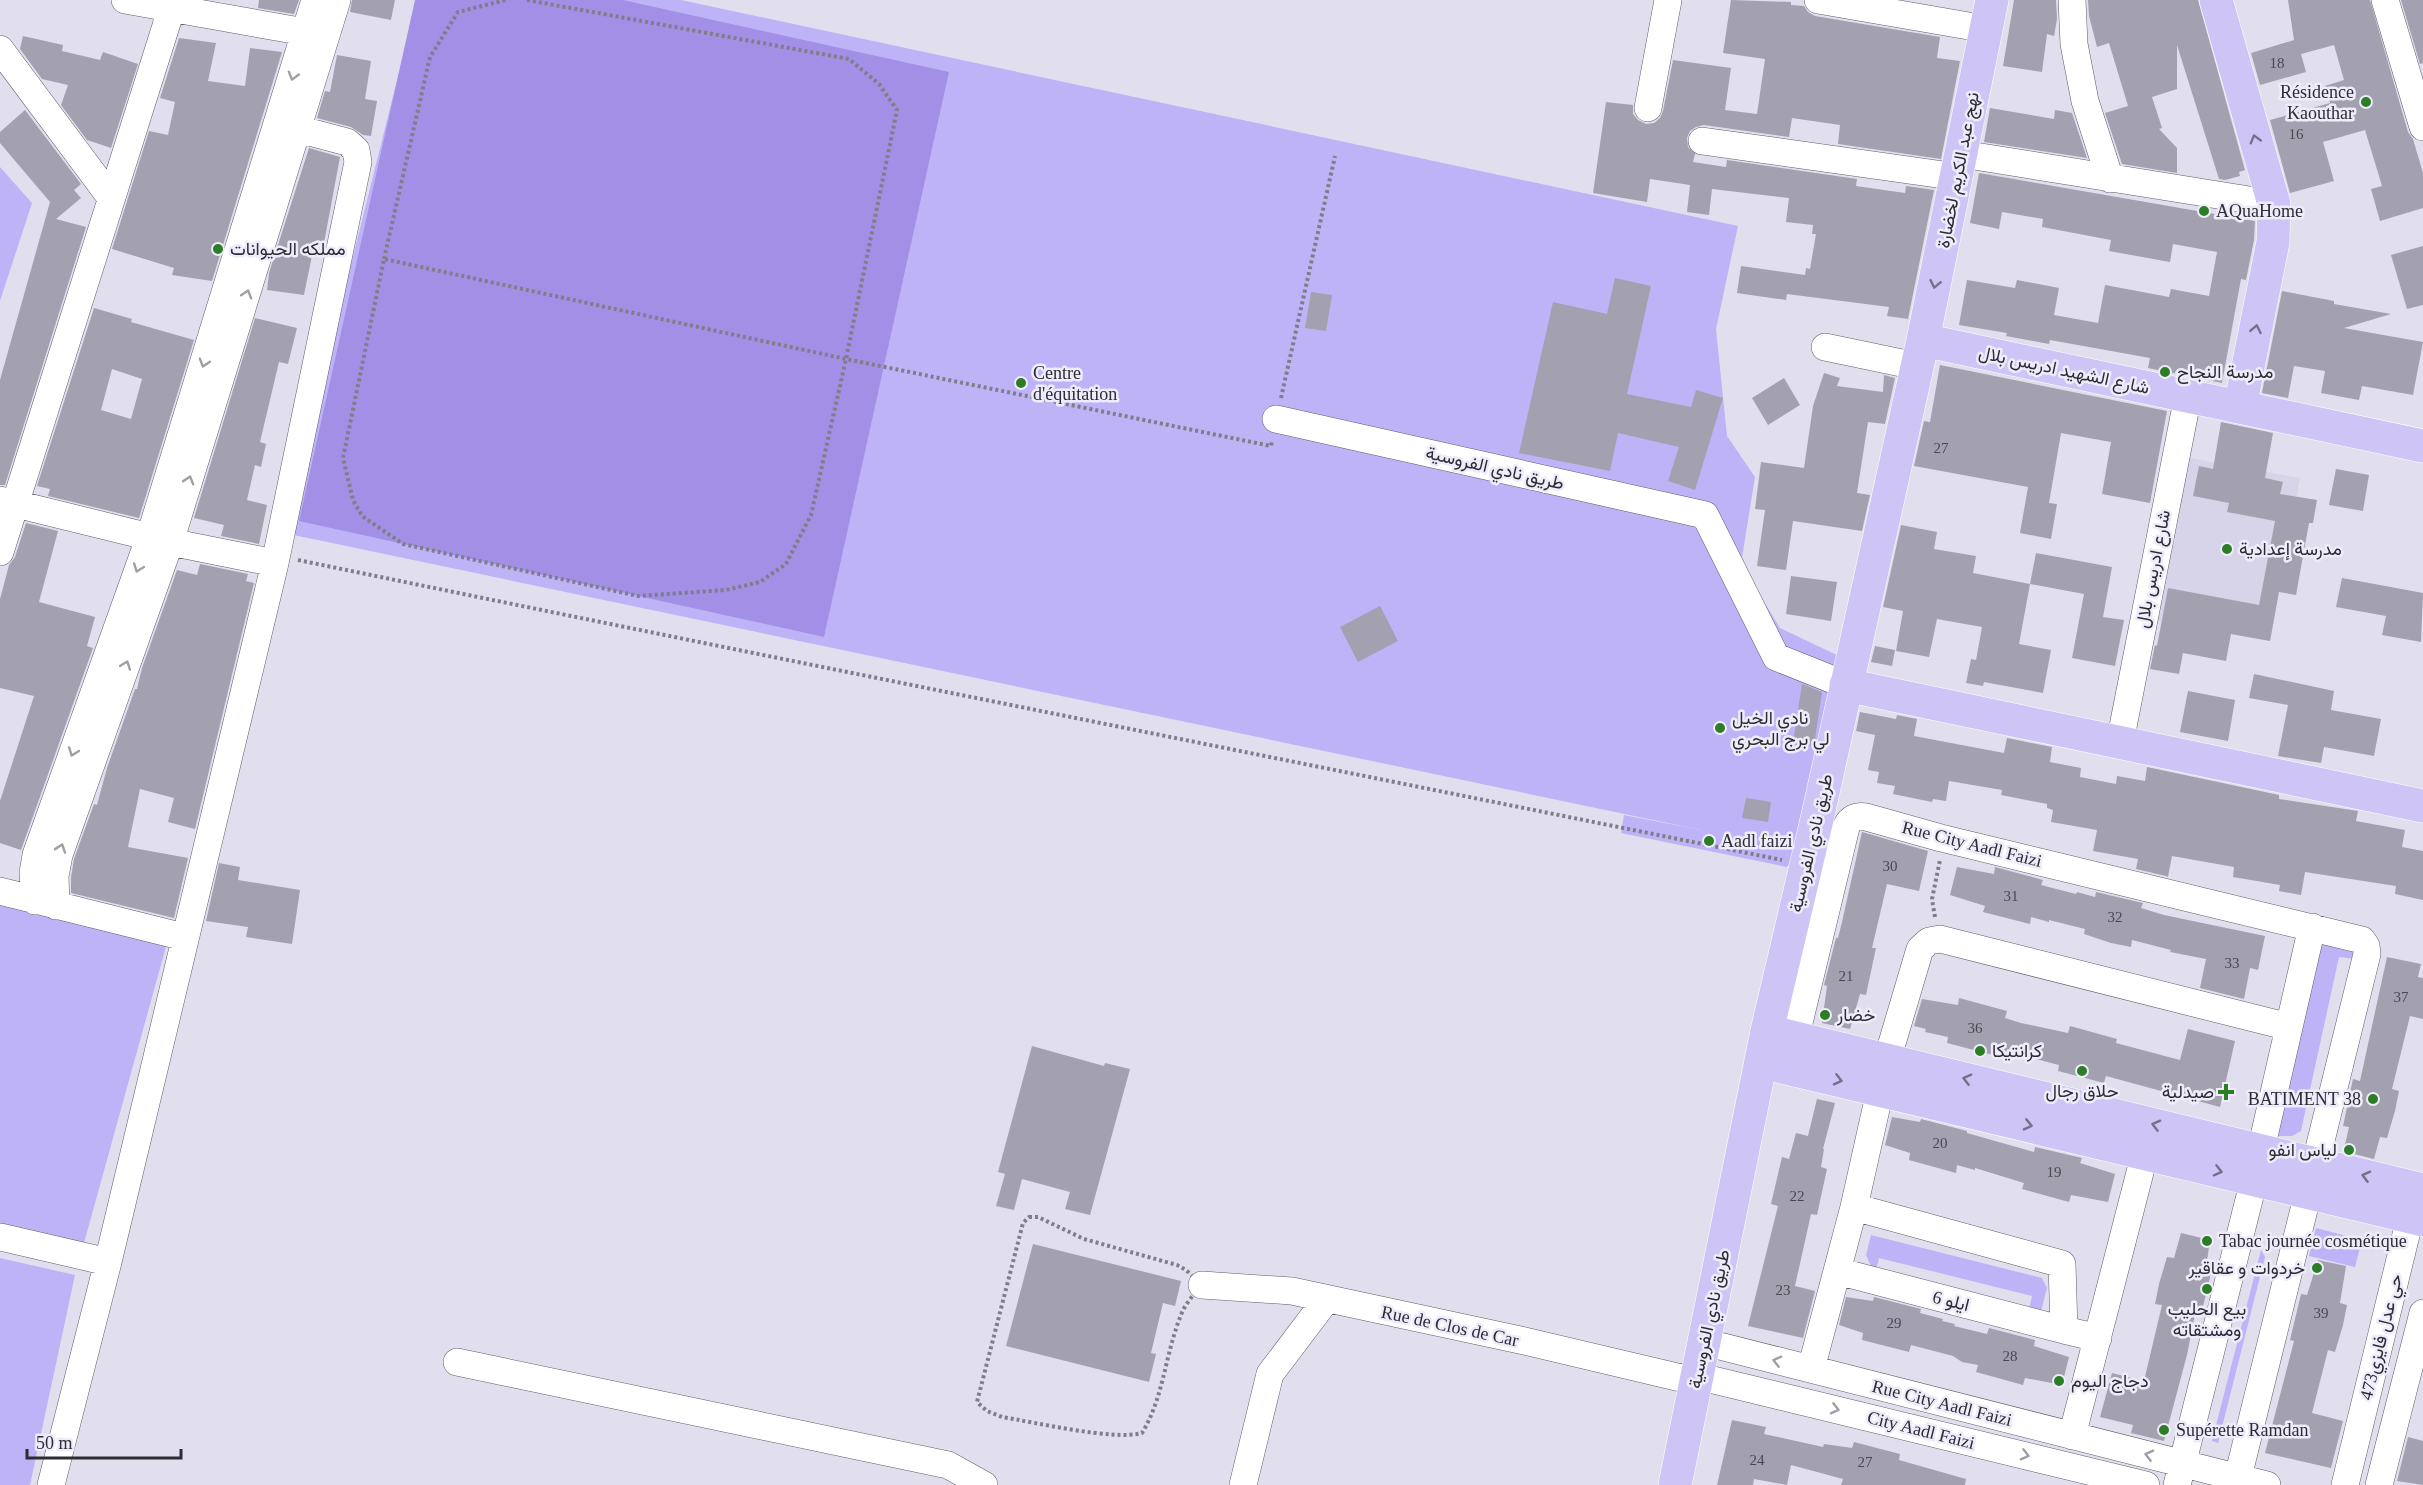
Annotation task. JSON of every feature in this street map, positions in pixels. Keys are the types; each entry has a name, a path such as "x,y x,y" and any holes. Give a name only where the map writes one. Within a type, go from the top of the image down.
{"main road":[{"path":"2216,0 2274,204 2273,242 2240,407"},
{"name":"نهج عبد الكريم لخضارة","path":"1846,685 1920,353 1989,14"},
{"name":"شارع الشهيد ادريس بلال","path":"1920,353 2188,396 2423,446"},
{"path":"1846,685 2423,806"},
{"name":"طريق نادي الفروسية","path":"1675,1485 1704,1342 1778,1050 1806,865 1846,685"},
{"path":"1778,1050 2418,1204"},
{"path":"1884,1075 2145,1154 2258,1165"}],"street":[{"path":"125,0 305,32"},
{"path":"288,127 305,32 315,0"},
{"path":"46,903 59,855 288,127 337,0"},
{"path":"1648,108 1668,0"},
{"path":"1818,0 1989,14"},
{"path":"2072,0 2074,44 2085,101 2110,179"},
{"path":"2385,0 2423,127"},
{"path":"0,552 8,502 111,198 171,10"},
{"path":"0,50 111,198"},
{"path":"51,1485 108,1262 275,563 358,156 352,145 347,142 288,127"},
{"path":"1702,141 2110,179 2274,204"},
{"path":"1825,347 1920,353"},
{"name":"شارع ادريس بلال","path":"2120,742 2188,396"},
{"name":"طريق نادي الفروسية","path":"1276,419 1705,515 1776,657 1846,685"},
{"path":"8,502 160,539 275,563"},
{"name":"Rue City Aadl Faizi","path":"1778,1050 1848,823 1856,817 1862,816 1941,838 2358,938 2364,943 2367,950 2237,1481"},
{"path":"0,891 184,937"},
{"path":"2180,1474 2258,1165 2312,927"},
{"path":"1811,1370 1854,1207 1884,1075 1920,949 1929,941 1940,939 2289,1027"},
{"path":"2073,1436 2145,1154"},
{"name":"473حي عدل فايزي","path":"2345,1485 2418,1204"},
{"path":"1854,1207 2062,1264 2064,1330 2098,1338"},
{"path":"0,1237 108,1262"},
{"name":"ايلو 6","path":"1837,1271 2064,1330"},
{"name":"Rue de Clos de Car","path":"1202,1285 1292,1291 1520,1340 1681,1378 1697,1376"},
{"path":"1243,1485 1270,1374 1326,1299"},
{"path":"2379,1485 2423,1313"},
{"name":"Rue City Aadl Faizi","path":"1704,1342 2073,1436 2180,1474 2267,1485"},
{"path":"457,1362 948,1465 984,1485"},
{"name":"City Aadl Faizi","path":"1697,1376 2063,1475 2146,1485"}],"path":[{"path":"506,0 458,12 430,57 384,259 343,458 353,500 362,516 403,544 627,594 638,596 726,590 760,582 786,564 811,515 846,359 897,110 879,84 849,59 527,0"},
{"path":"384,259 846,359 1271,446 1335,156"},
{"path":"275,563 297,560 1806,865"},
{"path":"1940,939 1932,899 1941,859 1941,838"},
{"path":"1029,1217 1038,1217 1084,1239 1177,1265 1202,1285 1181,1314 1162,1386 1151,1418 1142,1433 1133,1436 1112,1435 1002,1417 987,1412 977,1402 1023,1223 1029,1217"}],"shaded area":[{"path":"415,0 623,0 949,72 824,637 299,521"},
{"name":"Centre d'équitation","path":"417,0 681,0 1738,226 1716,329 1727,436 1755,477 1741,564 1780,628 1843,658 1799,850 1787,867 1621,833 1624,815 1701,830 284,533"},
{"path":"0,167 32,203 0,301"},
{"name":"مدرسة إعدادية","path":"2185,457 2300,478 2270,641 2155,620"},
{"path":"0,901 167,943 84,1243 0,1225"},
{"path":"2315,942 2352,945 2357,959 2339,957 2301,1131 2292,1136 2277,1136"},
{"path":"2316,1228 2362,1240 2355,1267 2309,1256"},
{"path":"1871,1235 2042,1278 2047,1288 2041,1311 2028,1314 2032,1296 1879,1258 1875,1275 1866,1255"},
{"path":"2261,1250 2265,1257 2218,1443 2212,1441"},
{"path":"0,1258 75,1275 30,1485 0,1485"}],"building":[{"path":"259,0 299,0 294,14 258,8"},
{"path":"352,0 395,0 391,20 350,12"},
{"path":"1731,0 1791,2 1791,5 1804,6 1815,16 1940,37 1937,58 1960,61 1941,159 1838,144 1840,125 1792,118 1789,137 1704,125 1690,131 1687,138 1688,147 1695,154 1693,162 1726,167 1727,160 1857,179 1856,186 1905,193 1906,186 1934,190 1908,319 1887,316 1889,307 1787,294 1786,300 1737,293 1741,266 1805,275 1806,268 1810,269 1816,234 1812,234 1813,225 1786,222 1789,198 1712,189 1709,215 1687,212 1690,185 1650,179 1647,202 1593,193 1606,102 1633,105 1633,114 1638,120 1646,124 1654,123 1663,111 1673,60 1731,68 1725,110 1757,114 1765,59 1723,53"},
{"path":"2014,0 2056,0 2057,19 2054,36 2047,34 2042,72 2003,66"},
{"path":"2088,0 2198,0 2245,170 2239,172 2240,176 2225,180 2219,179 2177,45 2177,89 2152,97 2162,128 2159,129 2177,148 2177,173 2122,164 2105,113 2128,106 2109,43 2097,47 2089,16"},
{"path":"2288,0 2370,0 2408,132 2413,139 2423,173 2423,208 2380,221 2371,189 2382,186 2365,130 2323,142 2334,181 2290,193 2270,120 2330,103 2325,86 2344,80 2334,45 2301,54 2306,72 2260,85 2251,53 2294,40"},
{"path":"2401,0 2423,0 2423,63 2420,64"},
{"path":"23,36 63,45 62,51 100,60 103,52 138,64 111,148 87,140 61,105 68,85 42,79 20,49"},
{"path":"179,38 216,43 208,81 245,86 250,48 282,52 212,281 172,275 174,268 112,249 149,131 168,135 175,102 160,98"},
{"path":"337,55 371,61 365,99 377,101 371,136 363,135 351,127 317,118 325,91 330,92"},
{"path":"1990,108 2054,119 2055,110 2072,113 2087,158 1984,142"},
{"path":"25,110 81,184 74,190 81,198 56,219 86,227 5,485 0,485 0,380 50,202 0,143 0,132"},
{"path":"309,148 340,157 324,243 315,241 304,295 267,290 269,273"},
{"path":"1979,173 2255,221 2254,240 2246,280 2241,279 2222,383 2148,368 2150,358 2050,340 2049,344 2006,336 2007,333 1959,325 1967,280 2015,288 2017,280 2059,288 2054,315 2098,323 2105,285 2169,297 2171,289 2209,296 2217,252 2173,244 2170,262 2109,251 2111,240 2042,227 2043,219 2002,212 1999,229 1970,223"},
{"path":"2423,246 2423,305 2407,309 2391,255"},
{"path":"1615,278 1651,286 1627,394 1691,407 1696,390 1723,398 1695,490 1668,481 1679,447 1618,433 1610,471 1519,453 1553,302 1607,314"},
{"path":"2282,291 2334,301 2334,304 2391,314 2344,328 2423,342 2413,395 2362,386 2359,400 2321,393 2325,371 2294,366 2288,398 2262,393"},
{"path":"1311,292 1332,295 1326,331 1305,328"},
{"path":"94,308 132,319 131,322 194,340 139,518 48,496 50,489 37,486","holes":["112,369 142,379 131,419 101,410"]},
{"path":"255,318 297,328 288,364 279,362 260,442 266,444 261,467 255,465 247,500 267,505 259,544 221,536 224,525 194,518"},
{"path":"1940,365 2167,411 2150,503 2102,494 2111,442 2061,433 2049,503 2057,504 2051,539 2020,533 2028,487 1914,466 1924,421 1930,422"},
{"path":"1824,373 1840,378 1837,386 1883,392 1884,375 1895,378 1885,424 1868,422 1857,493 1870,495 1862,531 1793,521 1786,570 1757,566 1765,510 1755,509 1761,462 1804,468 1813,406"},
{"path":"1784,378 1800,405 1768,425 1752,398"},
{"path":"2221,422 2273,433 2265,478 2283,482 2280,494 2317,500 2313,523 2309,523 2296,595 2279,592 2270,641 2231,634 2226,661 2183,653 2179,674 2150,669 2155,645 2157,646 2168,588 2259,605 2275,521 2227,512 2229,503 2193,496 2199,466 2213,469"},
{"path":"2336,469 2369,475 2363,511 2329,505"},
{"path":"26,523 58,531 39,602 95,617 87,646 93,648 21,850 0,843 0,801 34,696 0,688 0,599 9,565 15,557"},
{"path":"1901,525 1937,532 1934,549 1976,556 1973,573 2030,584 2019,644 2051,650 2043,693 1984,682 1983,686 1966,683 1971,659 1976,660 1982,627 1937,619 1929,657 1896,651 1903,611 1883,607"},
{"path":"2036,553 2112,567 2103,617 2124,620 2115,666 2072,658 2084,594 2030,584"},
{"path":"200,564 248,574 246,581 254,583 195,829 168,822 174,798 140,789 128,847 188,858 174,918 71,893 71,877 74,859 94,804 97,805 107,768 135,689 137,689 142,668 177,570 197,575"},
{"path":"1791,576 1837,582 1831,621 1786,614"},
{"path":"2342,578 2423,593 2421,642 2382,635 2386,616 2336,607"},
{"path":"1380,606 1398,641 1358,662 1340,627"},
{"path":"1875,646 1895,650 1892,666 1871,662"},
{"path":"2254,674 2334,691 2331,710 2381,719 2374,756 2324,747 2321,763 2278,756 2288,705 2249,698"},
{"path":"1802,684 1822,692 1814,746 1793,743"},
{"path":"2188,691 2235,700 2228,741 2180,732"},
{"path":"1860,712 1896,719 1897,715 1917,719 1914,736 2004,753 2007,738 2052,747 2050,762 2081,768 2080,777 2116,784 2117,776 2145,781 2147,767 2279,795 2279,799 2358,811 2356,821 2405,830 2402,847 2423,851 2423,900 2395,894 2396,886 2305,872 2301,895 2279,891 2280,885 2233,877 2234,867 2172,856 2168,877 2136,869 2138,859 2093,851 2097,830 2051,822 2053,810 2047,808 2047,804 2001,795 2002,790 1949,781 1946,801 1933,799 1932,802 1893,794 1895,786 1877,783 1879,772 1868,770 1875,735 1856,731"},
{"path":"1746,798 1771,802 1768,822 1742,818"},
{"path":"1862,832 1928,851 1919,891 1887,884 1872,948 1876,948 1866,995 1860,994 1850,1029 1822,1023 1827,986 1824,985 1842,922"},
{"path":"219,863 240,867 238,880 300,890 292,944 246,937 248,927 206,921"},
{"path":"1957,867 1994,874 1995,867 2043,880 2041,885 2076,894 2077,892 2095,897 2096,892 2143,903 2141,908 2164,915 2265,936 2258,970 2250,968 2244,999 2200,988 2206,959 2170,952 2171,950 2132,940 2131,947 2111,943 2084,934 2085,929 2049,920 2049,922 2031,917 2030,924 1983,912 1985,906 1950,895"},
{"path":"2387,957 2421,964 2418,977 2423,978 2423,1019 2410,1016 2392,1089 2399,1091 2395,1111 2387,1138 2380,1137 2374,1159 2346,1152 2347,1146 2345,1145 2349,1127 2343,1126 2353,1079 2360,1081"},
{"path":"1959,998 2007,1011 2005,1018 2021,1023 2068,1033 2070,1026 2117,1039 2116,1043 2180,1060 2188,1029 2235,1041 2220,1107 2106,1076 2104,1083 2058,1071 2059,1065 2013,1053 1995,1049 1993,1055 1947,1043 1948,1037 1925,1032 1926,1029 1914,1026 1922,999 1958,1005"},
{"path":"1032,1046 1104,1066 1105,1063 1130,1069 1090,1215 1065,1209 1070,1192 1022,1179 1014,1210 996,1206 1005,1174 998,1172"},
{"path":"1817,1099 1835,1103 1823,1149 1821,1167 1827,1169 1817,1215 1811,1214 1795,1286 1815,1291 1803,1338 1748,1326 1778,1206 1771,1204 1782,1157 1789,1159 1796,1133 1808,1136"},
{"path":"1892,1117 1920,1122 1921,1119 2034,1152 2035,1147 2082,1158 2080,1163 2115,1174 2108,1202 2071,1195 2069,1202 2022,1189 2024,1183 1975,1168 1975,1170 1957,1165 1956,1173 1909,1160 1910,1153 1885,1145"},
{"path":"2181,1233 2210,1240 2206,1268 2212,1269 2201,1315 2195,1314 2187,1355 2164,1441 2131,1433 2133,1425 2100,1417 2112,1373 2144,1381 2162,1305 2155,1304 2159,1284 2167,1257 2174,1258"},
{"path":"1033,1244 1181,1281 1175,1306 1163,1303 1151,1353 1156,1354 1149,1382 1006,1346"},
{"path":"2318,1260 2346,1266 2340,1303 2347,1305 2343,1325 2335,1352 2328,1350 2312,1413 2343,1421 2331,1468 2265,1453 2294,1341 2290,1340 2301,1294 2307,1295"},
{"path":"1846,1297 1873,1301 1874,1297 1921,1309 1920,1313 1943,1319 1942,1321 1955,1324 1954,1326 1987,1334 1989,1328 2035,1340 2034,1346 2069,1357 2062,1385 2025,1378 2023,1385 1976,1372 1978,1365 1962,1362 1953,1356 1911,1345 1909,1352 1862,1340 1863,1333 1839,1325"},
{"path":"1732,1420 1766,1427 1764,1434 1823,1447 1824,1444 1852,1448 1854,1442 1900,1454 1899,1460 1966,1479 1965,1485 1841,1485 1843,1479 1791,1465 1787,1485 1754,1479 1753,1485 1717,1485"},
{"path":"2408,1437 2423,1441 2423,1485 2397,1481"}],"place":[{"name":"Résidence Kaouthar","path":"2366,102"},
{"name":"AQuaHome","path":"2204,211"},
{"name":"مملكه الحيوانات","path":"218,249"},
{"name":"مدرسة النجاح","path":"2165,372"},
{"name":"Centre d'équitation","path":"1021,383"},
{"name":"مدرسة إعدادية","path":"2227,549"},
{"name":"نادي الخيل لي برج البحري","path":"1720,728"},
{"name":"Aadl faizi","path":"1709,841"},
{"name":"خضار","path":"1825,1015"},
{"name":"كرانتيكا","path":"1980,1051"},
{"name":"حلاق رجال","path":"2082,1071"},
{"name":"صيدلية","path":"2226,1092"},
{"name":"BATIMENT 38","path":"2373,1099"},
{"name":"لياس انفو","path":"2349,1150"},
{"name":"Tabac journée cosmétique","path":"2207,1241"},
{"name":"خردوات و عقاقير","path":"2317,1268"},
{"name":"بيع الحليب ومشتقاته","path":"2207,1289"},
{"name":"دجاج اليوم","path":"2059,1381"},
{"name":"Supérette Ramdan","path":"2164,1430"}]}
